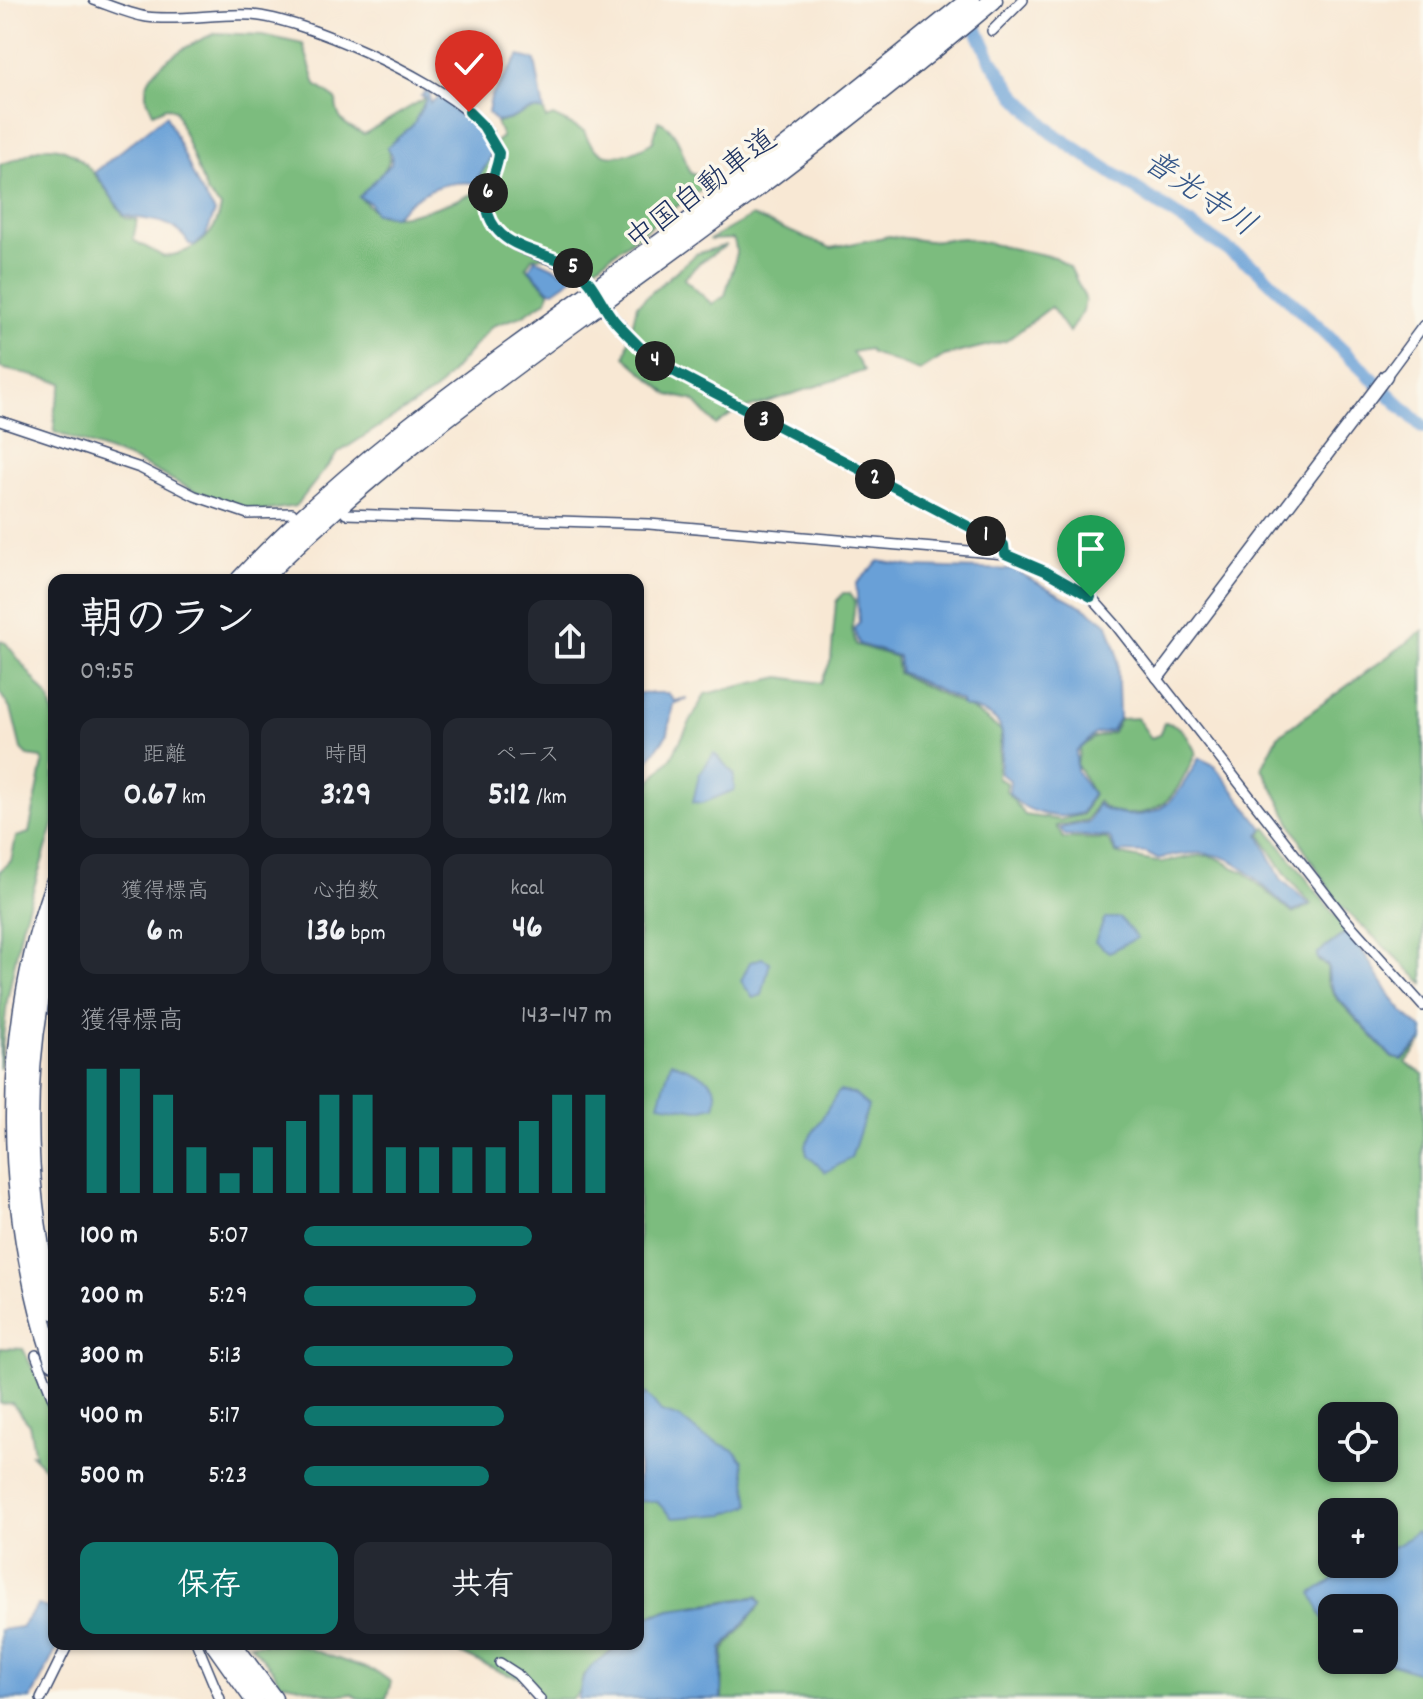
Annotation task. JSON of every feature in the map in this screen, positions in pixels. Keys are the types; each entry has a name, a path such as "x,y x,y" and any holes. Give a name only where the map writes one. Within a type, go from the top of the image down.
{"highway":[{"name":"中国自動車道","path":"266,574 303,537 404,449 773,175 957,20 970,0"},
{"name":"中国自動車道","path":"246,574 294,526 398,436 957,20 992,1"},
{"path":"48,907 28,982 15,1113 19,1201 26,1249 48,1337"},
{"path":"48,968 36,1029 30,1114 34,1202 48,1278"},
{"path":"219,1650 254,1699"},
{"path":"236,1650 273,1699"}],"street":[{"path":"94,0 144,16 253,15 293,23 436,90 469,112 496,144 499,159 487,199 487,212 496,229 525,249 575,268 587,279 610,314 652,360 1004,545 1005,554"},
{"path":"992,31 1023,0"},
{"path":"1158,677 1423,326"},
{"path":"0,421 140,468 195,496 248,514 292,513"},
{"path":"346,514 649,524 1005,554 1045,571 1091,597 1158,677 1346,920 1423,1006"},
{"path":"36,1355 48,1386"},
{"path":"41,1699 65,1650"},
{"path":"199,1650 220,1699"},
{"path":"500,1663 517,1674 540,1699"}],"green space":[{"path":"216,33 262,35 303,44 316,85 336,99 343,121 364,134 427,97 413,125 387,147 389,160 386,167 359,197 377,213 386,216 411,214 474,193 492,145 502,137 496,122 537,110 544,111 546,119 553,116 584,131 596,150 613,156 632,152 653,142 658,121 675,136 690,173 716,182 695,193 587,273 553,255 532,258 526,267 549,292 547,300 522,316 492,326 436,390 338,453 296,506 257,512 194,491 136,461 54,432 55,407 63,383 0,368 0,164 48,147 73,154 94,173 125,218 137,220 133,240 164,257 194,247 209,235 221,207 207,193 175,110 166,107 153,113 146,95 147,84 172,56"},
{"path":"752,216 831,248 889,236 928,241 963,238 1054,257 1070,267 1085,298 1083,311 1069,332 1051,307 1006,341 944,356 920,371 871,353 869,349 852,352 864,371 733,413 716,425 693,400 669,395 625,357 637,305 696,254 727,245 699,263 684,279 712,304 725,296 735,260 735,245 733,239 709,240"},
{"path":"843,593 849,593 855,601 852,629 856,645 896,657 898,673 965,706 1001,731 997,778 1007,783 1006,791 1025,815 1060,820 1083,815 1093,794 1077,765 1080,748 1094,738 1113,732 1120,719 1137,718 1151,738 1159,735 1164,723 1176,725 1188,737 1196,753 1170,797 1152,810 1125,814 1110,810 1098,801 1087,820 1056,826 1063,838 1107,839 1116,853 1155,862 1196,856 1214,857 1243,871 1293,914 1312,904 1290,880 1261,835 1266,827 1347,931 1317,954 1318,961 1327,966 1327,982 1336,998 1392,1058 1403,1060 1423,1041 1406,1063 1423,1074 1423,1699 722,1699 724,1650 762,1603 758,1596 671,1609 644,1617 644,788 671,758 705,694 780,677 821,683 831,660 836,602"},
{"path":"1423,631 1423,983 1340,905 1306,852 1262,768 1278,736"},
{"path":"0,641 6,643 48,697 48,842 22,926 7,1001 0,1069 0,871 11,861 16,837 29,833 43,763 41,758 28,756 21,749 12,712 0,693"},
{"path":"0,1348 23,1349 48,1399 48,1471 30,1453 35,1456 29,1424 12,1403 0,1404"},
{"path":"255,1650 313,1650 377,1672 391,1682 386,1699 360,1699 351,1694 323,1693 279,1683 274,1671"},
{"path":"454,1650 612,1650 583,1676 580,1691 572,1699 543,1699 527,1679 505,1674"}],"water":[{"path":"519,56 535,60 544,111 530,110 496,121 488,113 491,97"},
{"path":"425,92 430,93 430,103 439,97 474,119 488,137 490,159 475,183 451,184 430,190 394,216 375,213 370,203 359,197 391,164 392,155 387,147 413,125 427,98 421,96"},
{"path":"166,115 199,188 215,212 205,237 195,245 189,244 183,235 168,225 124,215 95,172"},
{"path":"535,259 574,277 554,291 549,290 529,269"},
{"path":"879,561 914,567 1014,570 1087,609 1108,624 1117,652 1119,718 1112,730 1095,734 1076,752 1077,772 1092,794 1082,813 1063,816 1042,814 1015,800 1009,793 1010,780 1000,774 1002,736 997,721 900,672 898,656 859,644 854,629 859,622 856,584"},
{"path":"644,693 668,693 674,701 687,698 673,704 668,733 644,767"},
{"path":"714,753 734,774 734,790 703,803 693,802 699,775"},
{"path":"1199,758 1214,765 1263,828 1259,835 1281,879 1309,904 1293,912 1247,871 1219,856 1182,854 1157,859 1146,853 1117,852 1109,837 1065,835 1060,828 1089,822 1098,804 1107,811 1122,815 1153,812 1172,799"},
{"path":"1105,918 1120,918 1137,938 1109,952 1095,942"},
{"path":"1347,932 1400,1008 1423,1029 1423,1040 1402,1060 1392,1057 1337,997 1329,981 1328,965 1318,959 1317,954"},
{"path":"762,958 770,962 762,995 753,998 741,981 750,962"},
{"path":"671,1062 704,1076 710,1082 717,1096 715,1106 698,1110 659,1104"},
{"path":"839,1091 854,1094 868,1106 851,1158 826,1172 807,1155 805,1145"},
{"path":"646,1393 661,1412 680,1418 702,1436 734,1450 743,1461 750,1505 725,1514 673,1518 657,1502 644,1501"},
{"path":"1416,1532 1423,1540 1423,1674 1398,1666 1398,1594 1318,1594 1318,1609 1312,1593 1336,1578 1398,1578 1400,1544"},
{"path":"757,1597 761,1603 722,1649 721,1699 578,1699 583,1679 592,1666 615,1650 644,1650 644,1618 671,1610"},
{"path":"38,1605 48,1608 48,1650 56,1650 31,1699 0,1699 0,1630 21,1627"}],"waterway":[{"name":"普光寺川","path":"968,11 991,60 1015,95 1052,133 1257,269 1423,427"}],"route":[{"path":"469,112 483,126 499,153 487,199 487,212 496,229 525,249 575,268 587,279 613,319 652,360 1004,545 1005,554 1045,571 1091,597"}]}
